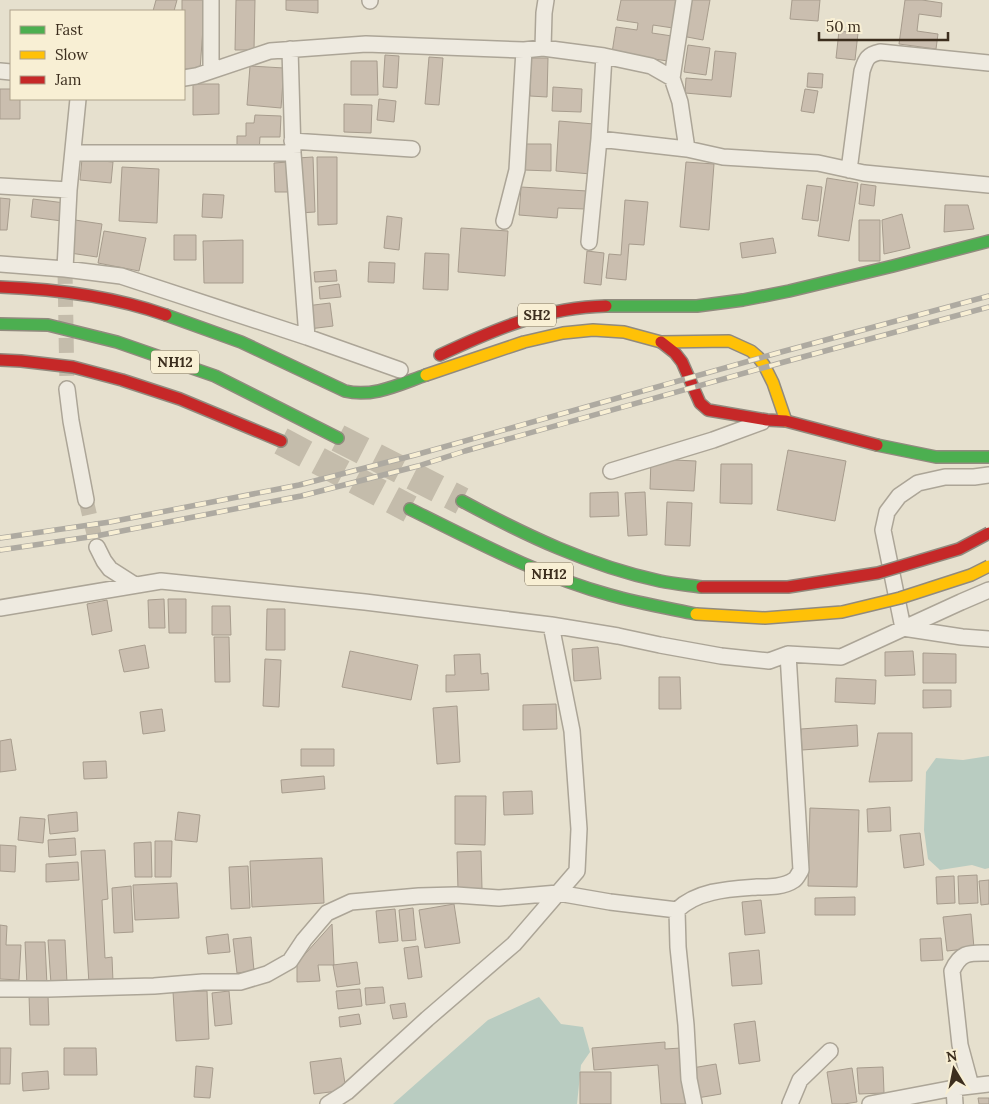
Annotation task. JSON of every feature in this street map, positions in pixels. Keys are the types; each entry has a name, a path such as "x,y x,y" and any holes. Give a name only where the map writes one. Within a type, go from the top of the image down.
{"main road":[{"name":"SH2","path":"445,368 436,357 534,316 587,307 681,307 756,299 892,267 989,241"},
{"name":"SH2","path":"0,287 37,288 97,296 162,314 241,342 357,394 370,394 384,390 524,342 563,333 594,330 624,332 661,342 675,353 682,362 700,403 708,410 767,420 786,421 844,438 936,457 989,457"},
{"name":"NH12","path":"0,324 48,325 117,342 215,376 338,438"},
{"path":"661,342 729,342 738,344 751,351 759,358 774,386 786,421"},
{"name":"NH12","path":"0,360 74,367 122,380 180,400 281,441"},
{"path":"377,376 404,369"},
{"name":"SH2","path":"329,383 352,381"},
{"name":"NH12","path":"462,501 546,544 585,559 626,573 662,582 702,587 788,587 878,574 959,549 989,533"},
{"name":"NH12","path":"410,509 509,558 562,579 609,596 696,614 765,618 842,612 900,598 970,575 989,566"}],"street":[{"path":"211,0 211,70"},
{"path":"543,48 546,0"},
{"path":"684,0 672,78 680,102 687,149"},
{"path":"185,78 196,76 270,50 366,44 524,50 543,48 604,56 651,66 672,78"},
{"path":"290,49 293,147 307,337"},
{"path":"504,221 517,170 524,50"},
{"path":"849,170 862,72 866,60 871,54 880,52 989,63"},
{"path":"589,242 599,139 604,56"},
{"path":"65,269 69,190 78,100"},
{"path":"599,139 687,149 723,157 818,164 864,173 989,185"},
{"path":"73,153 293,147 412,149"},
{"path":"0,186 69,190"},
{"path":"0,264 121,276 404,369"},
{"path":"67,389 86,500"},
{"path":"611,471 713,440 767,420"},
{"path":"903,628 883,530 887,512 899,496 918,483 945,477 989,475"},
{"path":"97,547 110,569 135,585"},
{"path":"0,608 161,581 365,602 551,625 721,656 768,661 788,654 841,657 989,590"},
{"path":"328,1104 347,1092 427,1019 514,944 577,871 579,829 572,731 551,625"},
{"path":"903,628 989,639"},
{"path":"694,1104 689,1078 678,947 677,910 685,902 704,894 746,888 779,886 796,879 800,870 788,654"},
{"path":"0,989 57,989 240,982 267,974 290,961 304,940 327,913 351,902 419,896 456,895 499,898 558,893 610,902 677,910"},
{"path":"971,1086 960,1045 952,971 956,962 962,956 989,953"},
{"path":"790,1104 800,1080 830,1051"},
{"path":"870,1104 954,1088 989,1084"},
{"path":"954,1088 955,1104"}],"shaded area":[{"path":"989,756 989,868 985,869 972,865 940,870 928,859 924,830 926,772 936,758 963,760"},
{"path":"539,997 561,1024 583,1027 590,1052 581,1065 577,1104 393,1104 488,1020"}],"building":[{"path":"156,0 177,0 174,10 153,10"},
{"path":"182,0 205,0 200,70 185,69 185,10 182,10"},
{"path":"236,0 255,0 254,50 235,50"},
{"path":"286,0 318,0 318,13 286,10"},
{"path":"621,0 678,0 673,28 653,25 652,33 672,36 668,61 612,53 616,27 637,30 638,23 617,20"},
{"path":"688,0 710,0 703,40 682,36"},
{"path":"792,0 820,0 818,21 790,19"},
{"path":"905,0 942,3 941,17 919,14 917,31 938,34 936,49 899,44"},
{"path":"839,31 858,33 855,60 836,58"},
{"path":"688,45 710,48 706,75 684,72"},
{"path":"715,51 736,53 731,97 685,93 686,78 712,80"},
{"path":"385,55 399,56 397,88 383,87"},
{"path":"429,57 443,58 439,105 425,104"},
{"path":"530,58 548,58 547,97 530,96"},
{"path":"351,61 377,61 378,95 351,95"},
{"path":"250,66 284,68 281,108 247,105"},
{"path":"808,73 823,74 822,88 807,87"},
{"path":"193,84 219,84 219,114 193,115"},
{"path":"553,87 582,89 581,112 552,111"},
{"path":"0,89 10,89 10,100 20,100 20,119 0,119"},
{"path":"805,89 818,91 814,113 801,111"},
{"path":"379,99 396,101 394,122 377,120"},
{"path":"344,104 372,105 371,133 344,132"},
{"path":"255,115 281,116 280,137 260,137 259,152 237,151 237,136 246,136 246,123 254,123"},
{"path":"559,121 594,124 591,174 556,171"},
{"path":"525,144 551,144 551,171 524,170"},
{"path":"313,157 315,212 299,213 297,158"},
{"path":"317,157 337,157 337,224 318,225"},
{"path":"82,159 113,162 111,183 80,180"},
{"path":"288,162 290,192 275,192 274,163"},
{"path":"686,162 714,164 709,230 680,227"},
{"path":"122,167 159,169 157,223 119,221"},
{"path":"827,178 858,183 849,241 818,236"},
{"path":"861,184 876,186 874,206 859,204"},
{"path":"807,185 822,187 818,221 802,219"},
{"path":"521,187 587,191 585,209 558,208 557,218 519,215"},
{"path":"203,194 224,195 222,218 202,217"},
{"path":"0,198 10,199 7,230 0,230"},
{"path":"33,199 65,203 62,221 31,217"},
{"path":"625,200 648,202 644,245 629,244 626,280 606,278 609,254 621,255"},
{"path":"945,205 968,205 974,229 944,232"},
{"path":"902,214 910,248 884,254 882,220"},
{"path":"387,216 402,218 399,250 384,248"},
{"path":"75,220 102,224 97,257 70,253"},
{"path":"859,220 880,220 880,261 859,261"},
{"path":"461,228 508,231 505,276 458,272"},
{"path":"104,231 146,238 139,271 98,263"},
{"path":"174,235 196,235 196,260 174,260"},
{"path":"773,238 776,253 742,258 740,243"},
{"path":"243,240 243,283 204,283 203,241"},
{"path":"587,251 604,253 601,285 584,283"},
{"path":"425,253 449,254 448,290 423,289"},
{"path":"369,262 395,263 394,283 368,282"},
{"path":"336,270 337,281 315,282 314,272"},
{"path":"339,284 341,297 320,299 319,287"},
{"path":"330,303 333,326 309,329 306,306"},
{"path":"788,450 846,461 835,521 777,510"},
{"path":"651,459 696,461 694,491 650,489"},
{"path":"721,464 752,464 752,504 720,503"},
{"path":"618,492 619,516 590,517 590,493"},
{"path":"645,492 647,535 628,536 625,493"},
{"path":"667,502 692,503 690,546 665,545"},
{"path":"164,599 165,628 149,628 148,600"},
{"path":"168,599 186,599 186,633 169,633"},
{"path":"107,600 112,631 92,635 87,604"},
{"path":"212,606 230,606 231,635 212,635"},
{"path":"267,609 285,609 285,650 266,650"},
{"path":"214,637 229,637 230,682 215,682"},
{"path":"145,645 149,668 124,672 119,650"},
{"path":"598,647 601,679 574,681 572,649"},
{"path":"350,651 418,665 411,700 342,687"},
{"path":"913,651 915,675 885,676 885,652"},
{"path":"923,653 956,654 956,683 923,683"},
{"path":"480,654 481,674 488,673 489,690 446,692 446,675 455,675 454,655"},
{"path":"265,659 281,660 279,707 263,706"},
{"path":"659,677 680,677 681,709 659,709"},
{"path":"836,678 876,680 875,704 835,702"},
{"path":"923,690 951,690 951,707 923,708"},
{"path":"556,704 557,729 523,730 523,705"},
{"path":"457,706 460,762 437,764 433,708"},
{"path":"162,709 165,731 143,734 140,712"},
{"path":"857,725 858,746 802,750 801,729"},
{"path":"878,733 912,733 912,781 869,782"},
{"path":"11,739 16,770 0,772 0,741"},
{"path":"301,749 334,749 334,766 301,766"},
{"path":"106,761 107,778 84,779 83,762"},
{"path":"324,776 325,789 282,793 281,780"},
{"path":"532,791 533,814 504,815 503,792"},
{"path":"455,796 486,796 485,845 455,844"},
{"path":"890,807 891,831 868,832 867,809"},
{"path":"810,808 859,810 857,887 808,886"},
{"path":"77,812 78,831 50,834 48,815"},
{"path":"178,812 200,815 197,842 175,840"},
{"path":"20,817 45,819 43,843 18,840"},
{"path":"920,833 924,865 904,868 900,835"},
{"path":"75,838 76,855 49,857 48,840"},
{"path":"155,841 172,841 171,877 155,877"},
{"path":"151,842 152,877 135,877 134,843"},
{"path":"0,845 16,846 15,872 0,871"},
{"path":"105,850 108,899 102,900 105,958 112,957 113,982 89,984 81,851"},
{"path":"481,851 482,889 458,890 457,852"},
{"path":"322,858 324,903 252,907 250,861"},
{"path":"78,862 79,880 46,882 46,864"},
{"path":"248,866 250,908 231,909 229,867"},
{"path":"977,875 978,903 959,904 958,876"},
{"path":"954,876 955,903 937,904 936,877"},
{"path":"989,880 989,904 981,905 979,881"},
{"path":"177,883 179,918 135,920 133,885"},
{"path":"131,886 133,932 114,933 112,888"},
{"path":"855,897 855,915 815,915 815,898"},
{"path":"761,900 765,933 745,935 742,902"},
{"path":"454,904 460,943 425,948 419,910"},
{"path":"413,908 416,940 402,941 399,910"},
{"path":"395,909 398,941 379,943 376,911"},
{"path":"971,914 974,948 947,951 943,917"},
{"path":"332,924 334,965 318,965 320,981 297,982 297,963"},
{"path":"0,925 7,926 6,945 21,945 19,980 0,979"},
{"path":"228,934 230,952 208,954 206,937"},
{"path":"251,937 254,971 237,973 233,939"},
{"path":"941,938 943,960 921,961 920,939"},
{"path":"48,940 65,940 67,983 51,984"},
{"path":"25,942 45,942 47,985 27,986"},
{"path":"418,946 422,977 408,979 404,948"},
{"path":"759,950 762,984 732,986 729,953"},
{"path":"357,962 360,984 337,987 333,965"},
{"path":"383,987 385,1003 366,1005 365,988"},
{"path":"360,989 362,1006 338,1009 336,991"},
{"path":"207,991 209,1039 176,1041 173,992"},
{"path":"229,991 232,1024 215,1026 212,993"},
{"path":"29,995 48,995 49,1025 30,1025"},
{"path":"405,1003 407,1017 393,1019 390,1005"},
{"path":"359,1014 361,1024 340,1027 339,1017"},
{"path":"755,1021 760,1061 739,1064 734,1024"},
{"path":"665,1042 665,1049 681,1048 686,1104 661,1104 658,1065 594,1070 592,1048"},
{"path":"0,1048 11,1048 10,1084 0,1084"},
{"path":"64,1048 96,1048 97,1075 64,1075"},
{"path":"341,1058 346,1090 314,1094 310,1062"},
{"path":"716,1064 721,1094 697,1098 692,1068"},
{"path":"196,1066 213,1068 210,1098 194,1097"},
{"path":"883,1067 884,1093 859,1094 857,1068"},
{"path":"852,1068 857,1102 832,1104 827,1072"},
{"path":"48,1071 49,1089 23,1091 22,1073"},
{"path":"580,1072 611,1072 611,1104 580,1104"},
{"path":"978,1098 989,1098 989,1104 979,1104"}],"tunnel":[{"path":"65,269 67,389"},
{"path":"338,438 462,501"},
{"path":"281,441 410,509"},
{"path":"86,500 97,547"}],"railway":[{"path":"0,538 110,522 299,485 415,455 781,352 989,296"},
{"path":"0,550 96,536 301,496 418,466 465,451 784,362 989,307"}],"traffic: fast":[{"path":"606,306 697,306 743,300 789,291 989,241"},
{"path":"166,315 241,342 345,391 366,393 396,386 426,375"},
{"path":"0,324 48,325 117,342 215,376 338,438"},
{"path":"877,445 936,457 989,457"},
{"path":"462,501 558,548 608,567 660,581 702,587"},
{"path":"410,509 508,557 558,578 621,598 696,614"}],"traffic: slow":[{"path":"426,375 524,342 563,333 593,330 624,332 661,342 729,341 751,351 764,365 773,383 786,421"},
{"path":"696,614 765,618 842,612 900,598 971,575 989,566"}],"traffic: jam":[{"path":"0,287 105,298 166,315"},
{"path":"440,355 500,329 541,315 584,307 606,306"},
{"path":"661,342 675,353 682,362 700,403 708,410 767,420 786,421 877,445"},
{"path":"0,360 73,367 122,380 180,399 281,441"},
{"path":"702,587 788,587 878,573 959,549 989,533"}]}
